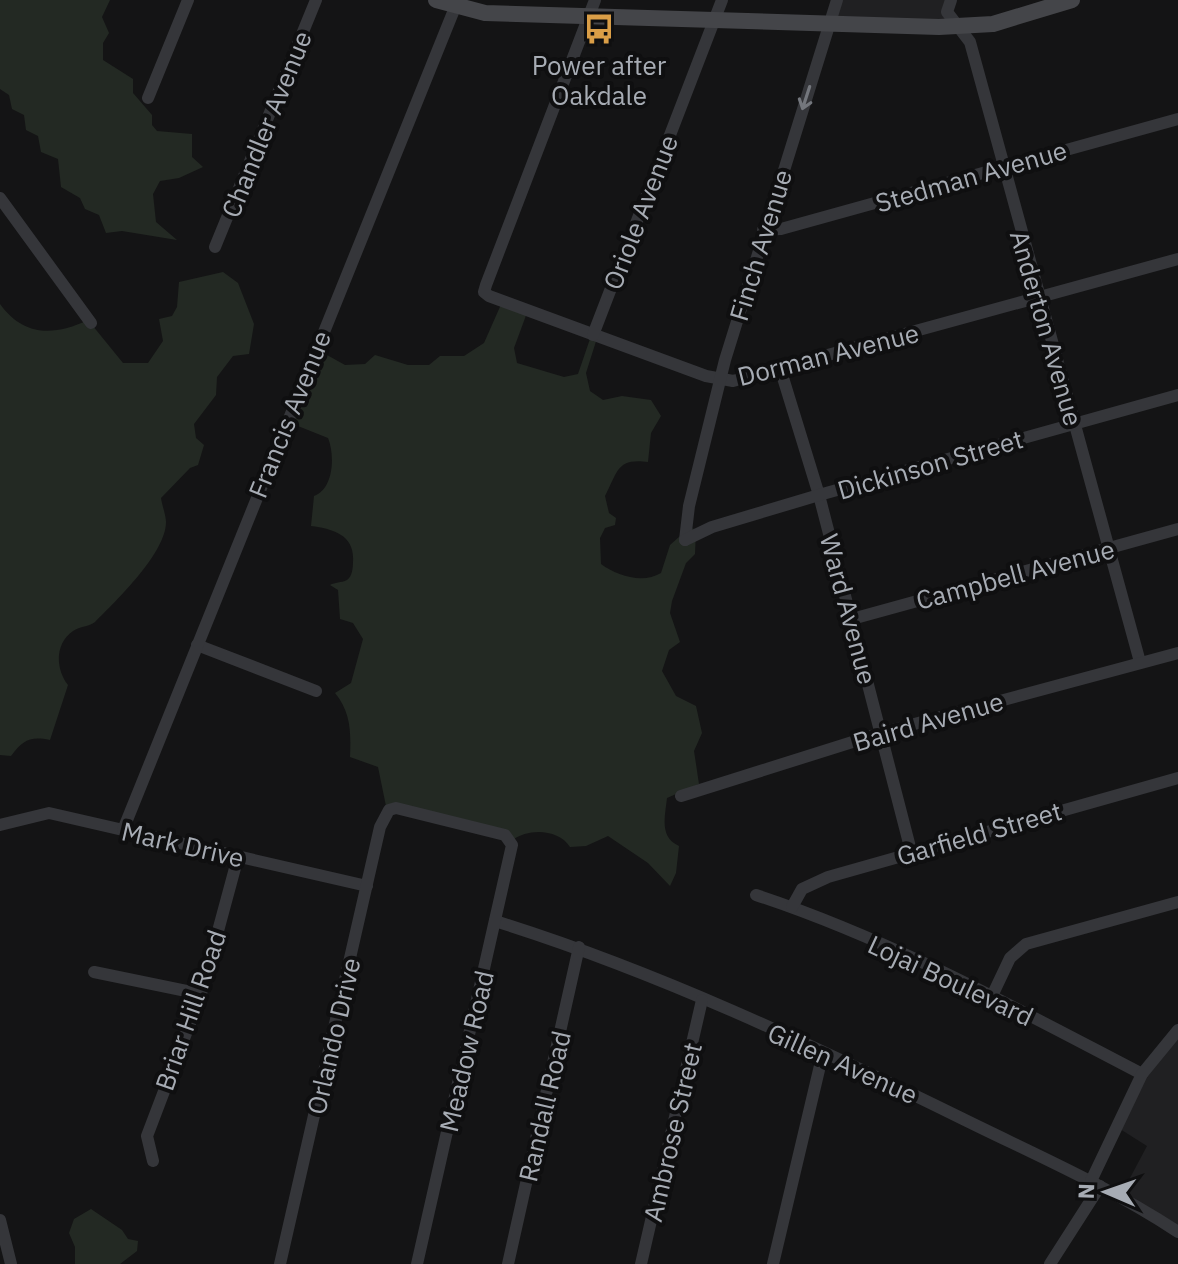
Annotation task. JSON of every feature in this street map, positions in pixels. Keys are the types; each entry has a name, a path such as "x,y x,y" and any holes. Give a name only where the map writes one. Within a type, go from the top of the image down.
{"main road":[{"path":"436,0 485,13 958,27 993,24 1072,0"}],"street":[{"path":"148,98 188,0"},
{"name":"Chandler Avenue","path":"215,247 316,0"},
{"path":"588,18 595,0"},
{"name":"Oriole Avenue","path":"593,335 722,0"},
{"name":"Finch Avenue","path":"685,540 689,506 720,380 763,230 837,0"},
{"name":"Anderton Avenue","path":"951,0 947,12 970,42 1001,168 1140,662"},
{"name":"Francis Avenue","path":"123,830 456,4"},
{"name":"Dorman Avenue","path":"588,18 484,292 593,335 720,380 733,381 1178,259"},
{"name":"Stedman Avenue","path":"763,230 781,229 1178,119"},
{"path":"0,198 91,323"},
{"name":"Ward Avenue","path":"780,368 819,495 911,851"},
{"name":"Dickinson Street","path":"685,540 712,527 819,495 1178,395"},
{"name":"Campbell Avenue","path":"852,619 1178,529"},
{"path":"197,645 316,691"},
{"name":"Baird Avenue","path":"681,796 881,733 1178,653"},
{"name":"Garfield Street","path":"792,907 796,895 811,884 911,851 1178,778"},
{"name":"Meadow Road","path":"389,810 396,808 505,835 512,845 417,1264"},
{"name":"Orlando Drive","path":"280,1264 380,827 389,810"},
{"name":"Mark Drive","path":"0,825 49,813 367,886"},
{"name":"Briar Hill Road","path":"153,1161 147,1136 201,994 238,857"},
{"name":"Lojai Boulevard","path":"756,895 792,907 992,996 1142,1074"},
{"path":"992,996 1010,958 1026,944 1178,902"},
{"name":"Gillen Avenue","path":"495,921 579,947 823,1053 1096,1184 1178,1232"},
{"name":"Randall Road","path":"508,1264 579,947"},
{"path":"94,972 201,994"},
{"name":"Ambrose Street","path":"641,1264 702,1000"},
{"path":"1050,1264 1096,1184 1142,1074 1178,1030"},
{"path":"773,1264 823,1053"},
{"path":"0,1220 11,1264"}],"shaded area":[{"path":"0,0 110,0 102,17 109,33 103,43 103,60 133,79 133,93 152,115 152,125 157,131 192,134 192,157 203,167 179,178 160,181 153,194 156,222 177,240 122,231 106,233 99,215 85,209 80,198 61,187 58,159 41,152 38,136 26,130 24,115 12,109 9,95 0,89"},
{"path":"839,0 956,0 953,13 957,25 836,23"},
{"path":"223,272 238,283 254,324 249,354 233,356 217,377 216,395 194,424 196,438 204,445 198,465 190,468 161,498 166,520 164,534 149,562 95,622 73,631 63,643 59,665 68,685 50,740 32,739 19,746 11,756 0,755 0,304 19,323 40,330 63,329 88,320 123,363 148,363 163,341 159,319 172,316 177,307 179,282"},
{"path":"503,300 528,310 514,348 517,363 564,377 578,374 592,333 598,335 586,373 590,391 603,400 622,396 651,400 661,416 651,433 648,462 624,464 605,496 609,513 616,518 615,525 605,528 600,538 601,564 630,577 654,576 661,573 670,545 689,528 696,529 695,554 686,563 670,613 680,642 669,650 662,671 676,696 696,706 702,733 694,751 699,784 667,798 666,832 679,846 676,873 670,886 648,863 608,836 586,846 570,847 559,837 543,832 513,840 387,811 378,767 350,757 347,715 335,693 351,683 363,639 353,623 340,619 338,590 330,585 350,577 353,553 342,535 311,526 314,496 326,486 331,471 332,453 328,438 288,422 318,350 345,365 365,364 375,355 408,365 429,365 440,356 464,356 484,343"},
{"path":"1178,1031 1178,1229 1121,1195 1147,1146 1120,1129 1148,1073"},
{"path":"91,1209 122,1230 128,1239 138,1241 137,1251 120,1264 75,1264 75,1247 69,1233 74,1219"}],"place":[{"name":"Power after Oakdale","path":"599,29"}]}
